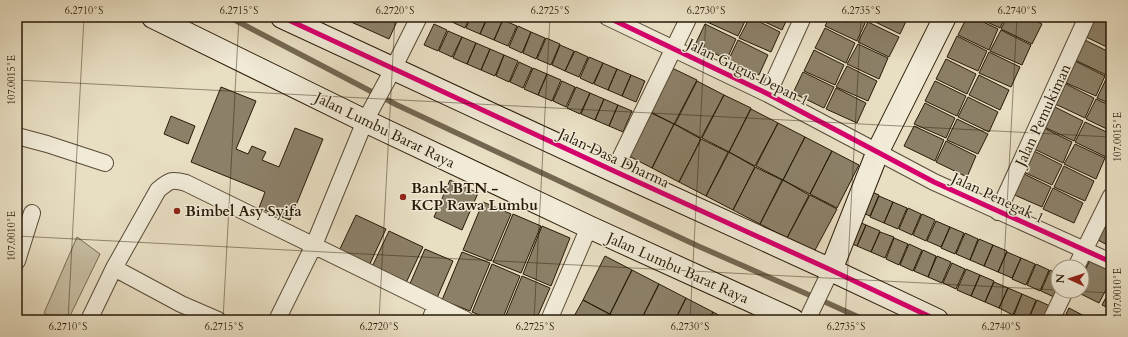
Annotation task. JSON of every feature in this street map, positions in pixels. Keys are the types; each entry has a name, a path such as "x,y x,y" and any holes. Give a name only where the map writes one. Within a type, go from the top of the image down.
{"street":[{"name":"Jalan Lumbu Barat Raya","path":"153,17 367,118 589,227 803,318"},
{"name":"Jalan Dasa Dharma","path":"282,17 392,71 614,171 827,277 937,320"},
{"path":"276,320 314,245 367,118 419,17"},
{"name":"Jalan Gugus Depan 1","path":"607,17 768,94 878,151"},
{"path":"614,171 689,17"},
{"path":"768,94 803,17"},
{"path":"803,318 827,277 878,151 945,17"},
{"name":"Jalan Pemukiman","path":"998,212 1087,17"},
{"path":"17,136 105,163"},
{"name":"Jalan Penegak 1","path":"878,151 934,182 1111,262"},
{"path":"89,320 114,268 158,190 168,181 177,180 314,245 466,320"},
{"path":"1080,259 1111,196"},
{"path":"17,261 32,213"},
{"path":"549,320 589,227"},
{"path":"114,268 181,304 218,320"},
{"path":"1051,320 1061,299"},
{"path":"430,320 436,305"}],"shaded area":[{"path":"77,237 100,254 68,320 56,320 44,313"}],"building":[{"path":"340,17 399,17 389,39"},
{"path":"441,17 453,17 451,22"},
{"path":"454,17 470,17 465,28 452,22"},
{"path":"471,17 487,17 480,34 466,28"},
{"path":"488,17 498,17 503,19 494,40 480,34"},
{"path":"665,17 679,17 677,22"},
{"path":"709,17 747,17 738,36 707,22"},
{"path":"750,17 780,32 771,52 739,38"},
{"path":"754,17 788,17 782,30"},
{"path":"830,17 859,17 866,21 857,41 825,26"},
{"path":"870,17 908,17 900,34 869,19"},
{"path":"967,17 973,17 998,29 989,50 958,35"},
{"path":"976,17 1005,17 1000,28"},
{"path":"1007,17 1028,17 1042,24 1032,44 1001,29"},
{"path":"1034,17 1045,17 1043,21"},
{"path":"1096,17 1111,24 1111,49 1086,37"},
{"path":"503,20 517,26 508,46 494,40"},
{"path":"868,22 899,37 889,57 858,42"},
{"path":"434,24 447,30 438,51 424,45"},
{"path":"705,24 736,39 727,59 695,45"},
{"path":"518,26 531,32 522,53 509,47"},
{"path":"825,28 855,43 846,63 815,48"},
{"path":"1001,30 1031,45 1022,65 990,51"},
{"path":"448,31 462,37 452,57 439,51"},
{"path":"531,32 545,38 536,59 523,53"},
{"path":"957,36 987,51 978,71 947,57"},
{"path":"462,37 476,43 467,64 453,58"},
{"path":"546,38 560,44 551,65 537,59"},
{"path":"738,40 768,55 759,75 728,61"},
{"path":"1085,40 1111,53 1111,65 1106,75 1075,60"},
{"path":"476,43 490,49 481,70 467,64"},
{"path":"858,44 888,58 879,79 847,64"},
{"path":"560,45 574,51 565,71 552,65"},
{"path":"490,49 504,55 495,76 481,70"},
{"path":"814,50 844,65 835,85 804,71"},
{"path":"575,51 588,57 579,77 565,71"},
{"path":"989,52 1020,67 1011,87 979,73"},
{"path":"504,55 518,61 509,82 496,76"},
{"path":"589,57 603,63 593,84 580,78"},
{"path":"946,59 976,74 967,94 936,79"},
{"path":"1075,61 1105,76 1096,96 1064,82"},
{"path":"519,62 532,68 523,88 510,82"},
{"path":"603,63 617,69 608,90 594,84"},
{"path":"847,66 877,81 868,101 836,87"},
{"path":"670,67 697,80 674,124 647,110"},
{"path":"533,68 547,74 538,95 524,89"},
{"path":"617,69 631,75 622,96 608,90"},
{"path":"803,72 834,87 824,108 793,93"},
{"path":"547,74 561,80 552,101 538,95"},
{"path":"631,75 645,81 636,102 622,96"},
{"path":"979,75 1009,90 1000,110 969,95"},
{"path":"1107,77 1111,79 1111,104 1097,98"},
{"path":"562,81 575,87 566,107 553,101"},
{"path":"697,81 724,95 701,138 675,124"},
{"path":"935,81 966,96 957,116 925,101"},
{"path":"1064,83 1094,98 1085,118 1053,103"},
{"path":"221,87 256,101 236,149 248,154 252,146 266,152 262,160 279,167 295,128 323,139 290,220 259,208 265,192 191,162"},
{"path":"576,87 590,93 580,114 567,108"},
{"path":"836,88 866,103 857,123 826,109"},
{"path":"590,93 604,99 595,120 581,114"},
{"path":"724,95 751,108 729,152 702,138"},
{"path":"968,97 998,112 989,132 958,117"},
{"path":"604,99 618,105 609,126 595,120"},
{"path":"1096,99 1111,106 1111,131 1086,119"},
{"path":"925,103 955,118 946,138 914,124"},
{"path":"618,105 632,111 623,132 609,126"},
{"path":"1053,106 1083,121 1074,141 1042,126"},
{"path":"751,109 778,123 755,166 729,152"},
{"path":"647,111 674,124 652,168 625,154"},
{"path":"171,116 195,126 188,144 164,134"},
{"path":"957,119 988,134 978,154 947,140"},
{"path":"1085,122 1111,134 1111,147 1106,157 1075,142"},
{"path":"778,123 805,137 783,180 756,166"},
{"path":"674,124 701,139 679,182 652,168"},
{"path":"914,126 944,140 935,161 904,146"},
{"path":"1042,127 1072,142 1063,163 1032,148"},
{"path":"805,137 832,151 810,194 783,180"},
{"path":"701,139 728,152 706,196 679,182"},
{"path":"946,141 976,156 967,177 936,162"},
{"path":"1075,144 1105,158 1096,179 1064,164"},
{"path":"1032,150 1062,165 1052,185 1021,171"},
{"path":"832,151 859,165 837,208 810,194"},
{"path":"729,152 755,167 733,210 706,196"},
{"path":"1064,166 1094,181 1085,201 1054,187"},
{"path":"755,167 782,180 760,224 733,210"},
{"path":"1020,172 1051,187 1042,207 1010,193"},
{"path":"450,180 478,193 462,230 434,217"},
{"path":"783,180 809,195 787,238 760,224"},
{"path":"1053,188 1083,203 1074,223 1043,209"},
{"path":"865,189 879,195 870,216 856,210"},
{"path":"810,195 837,209 814,252 787,238"},
{"path":"879,196 893,202 884,223 870,217"},
{"path":"483,202 511,214 491,261 463,250"},
{"path":"893,202 907,208 898,229 884,223"},
{"path":"908,208 921,214 912,235 899,229"},
{"path":"513,214 541,226 521,273 493,262"},
{"path":"922,214 935,220 926,241 913,235"},
{"path":"356,215 386,229 368,268 338,253"},
{"path":"1111,215 1111,247 1098,240"},
{"path":"852,219 866,225 857,246 843,240"},
{"path":"936,221 950,227 941,247 927,241"},
{"path":"866,225 880,231 871,252 857,246"},
{"path":"542,226 570,238 551,286 523,274"},
{"path":"950,227 964,233 955,254 941,248"},
{"path":"389,231 423,247 405,285 371,269"},
{"path":"880,232 894,237 885,258 871,252"},
{"path":"965,233 978,239 970,260 956,254"},
{"path":"894,238 908,244 899,265 886,259"},
{"path":"979,239 993,245 984,266 970,260"},
{"path":"909,244 922,250 913,271 900,265"},
{"path":"993,245 1007,251 998,272 984,266"},
{"path":"425,249 453,261 437,298 409,286"},
{"path":"923,250 936,256 928,277 914,271"},
{"path":"462,252 490,263 470,311 442,300"},
{"path":"1007,252 1021,258 1012,278 998,272"},
{"path":"605,256 632,270 610,314 583,300"},
{"path":"937,256 951,262 942,283 928,277"},
{"path":"1021,258 1035,264 1026,285 1012,279"},
{"path":"1090,260 1111,271 1111,280 1099,303 1090,298"},
{"path":"952,263 965,269 956,289 943,283"},
{"path":"492,264 520,276 502,320 491,320 472,312"},
{"path":"1036,264 1049,270 1040,291 1027,285"},
{"path":"966,269 980,275 971,296 957,290"},
{"path":"632,270 659,284 641,320 622,320 610,314"},
{"path":"1050,270 1050,295 1041,291"},
{"path":"980,275 994,281 985,302 971,296"},
{"path":"522,276 550,288 536,320 504,320"},
{"path":"994,282 1008,288 999,308 985,302"},
{"path":"659,284 686,298 675,320 641,320"},
{"path":"1008,288 1022,294 1013,315 999,308"},
{"path":"1111,288 1111,309 1102,305"},
{"path":"1022,294 1036,300 1028,320 1014,315"},
{"path":"686,298 713,312 709,320 675,320"},
{"path":"583,300 609,314 606,320 572,320"},
{"path":"1037,300 1050,306 1044,320 1028,320"},
{"path":"1069,308 1092,320 1063,320"},
{"path":"713,312 728,320 709,320"},
{"path":"610,314 621,320 607,320"}],"waterway":[{"path":"229,17 397,105 698,246 865,320"}],"cycle path":[{"path":"282,17 937,320"},
{"path":"607,17 768,94 934,182 1111,262"}],"place":[{"name":"Bank BTN - KCP Rawa Lumbu","path":"403,197"},
{"name":"Bimbel Asy Syifa","path":"177,211"}]}
